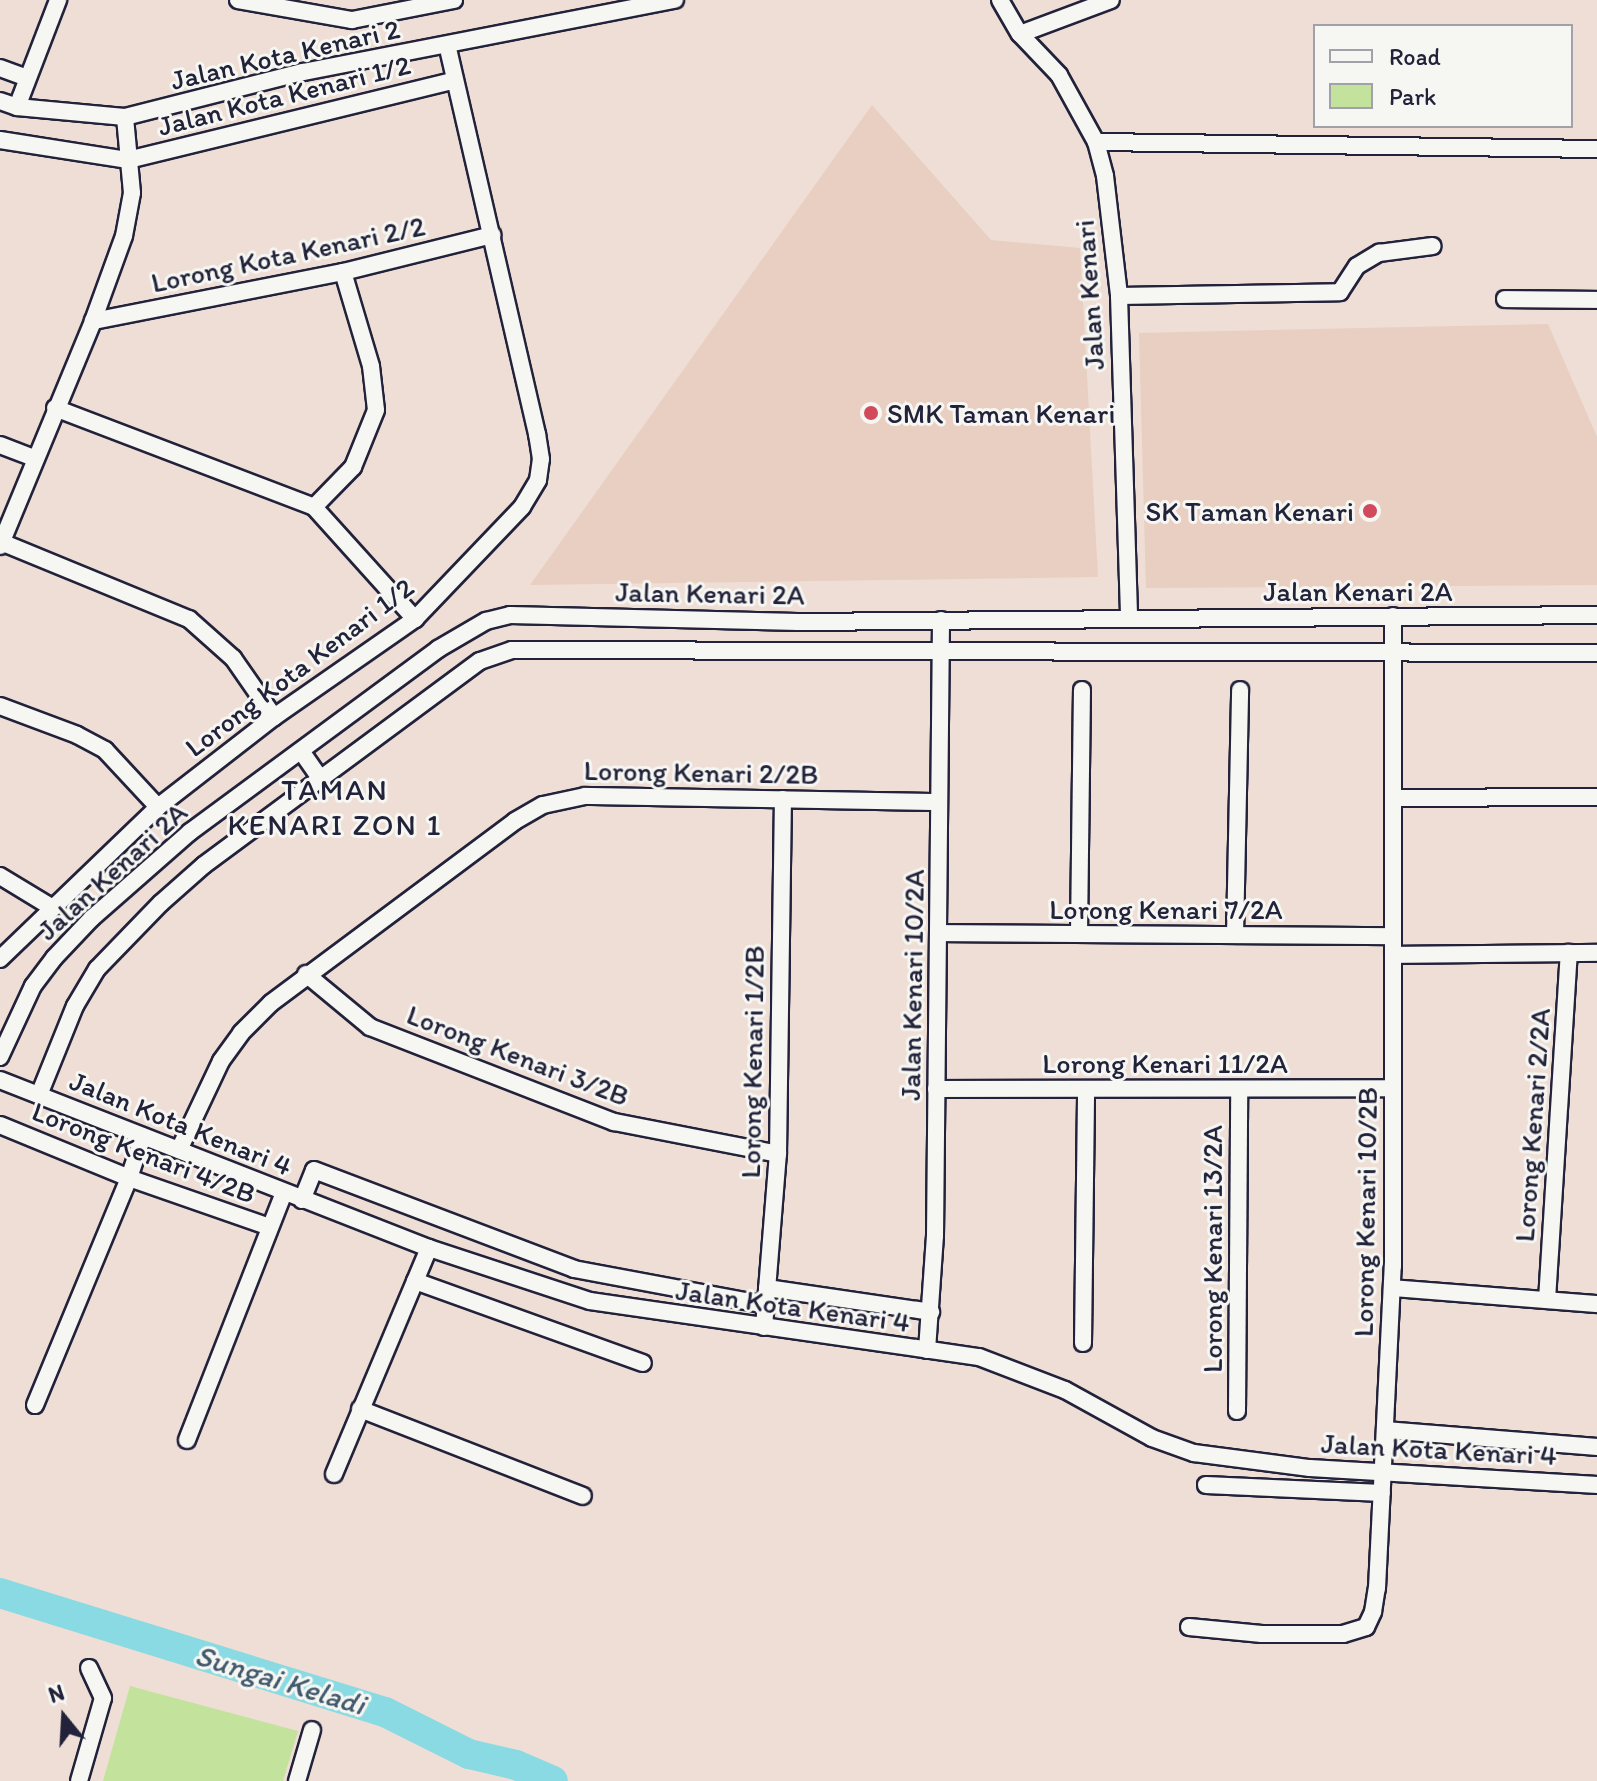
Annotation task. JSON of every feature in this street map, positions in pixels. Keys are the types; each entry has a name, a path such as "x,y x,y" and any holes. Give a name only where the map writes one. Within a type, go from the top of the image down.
{"street":[{"path":"17,107 58,0"},
{"path":"238,0 352,20 454,0"},
{"name":"Jalan Kota Kenari 2","path":"0,101 17,107 125,117 303,72 447,45 612,7 675,0"},
{"name":"Jalan Kenari","path":"1000,0 1020,34 1059,75 1096,142 1105,176 1119,296 1129,618"},
{"path":"1020,34 1111,0"},
{"name":"Lorong Kota Kenari 1/2","path":"0,959 158,807 274,717 415,619 522,507 538,480 541,459 537,434 447,45"},
{"path":"0,68 27,78"},
{"name":"Jalan Kota Kenari 1/2","path":"128,160 453,81"},
{"path":"125,117 132,193 129,215 93,321 1,544 189,619 233,658 274,717"},
{"path":"0,140 128,160"},
{"path":"1096,142 1597,149"},
{"name":"Lorong Kota Kenari 2/2","path":"93,321 343,272 493,235"},
{"path":"1119,296 1340,292 1357,266 1379,253 1433,246"},
{"path":"314,507 353,467 376,410 371,366 343,272"},
{"path":"1505,299 1597,300"},
{"path":"55,408 314,507 415,619"},
{"path":"0,445 34,458"},
{"name":"Jalan Kenari 2A","path":"0,1057 33,986 54,958 92,918 190,832 438,649 486,621 510,615 798,622 1597,615"},
{"name":"Lorong Kenari 10/2B","path":"1189,1627 1262,1634 1343,1634 1366,1627 1377,1588 1392,1288 1393,616"},
{"name":"Jalan Kenari 10/2A","path":"927,1350 931,1312 936,1089 941,620"},
{"name":"Jalan Kenari 2A","path":"39,1095 75,1006 97,969 161,903 204,865 322,781 480,661 512,650 1597,653"},
{"path":"1079,934 1082,690"},
{"path":"1235,935 1240,690"},
{"path":"0,706 77,735 105,750 158,807"},
{"path":"301,751 322,781"},
{"name":"Lorong Kenari 2/2B","path":"179,1150 221,1061 241,1033 306,974 503,830 543,805 585,796 939,802"},
{"path":"1393,798 1597,797"},
{"name":"Lorong Kenari 1/2B","path":"764,1327 778,1154 783,799"},
{"path":"0,876 51,907"},
{"name":"Lorong Kenari 7/2A","path":"938,933 1393,936"},
{"name":"Lorong Kenari 2/2A","path":"1547,1300 1569,953"},
{"path":"1393,955 1597,953"},
{"name":"Lorong Kenari 3/2B","path":"306,974 370,1027 614,1122 778,1154"},
{"name":"Jalan Kota Kenari 4","path":"0,1080 429,1248 590,1301 979,1357 1094,1405 1152,1438 1194,1453 1310,1468 1597,1485"},
{"name":"Lorong Kenari 11/2A","path":"936,1089 1393,1088"},
{"path":"1083,1343 1086,1089"},
{"name":"Lorong Kenari 13/2A","path":"1237,1411 1239,1089"},
{"name":"Lorong Kenari 4/2B","path":"0,1125 129,1178 270,1227"},
{"path":"35,1405 129,1178 143,1136"},
{"path":"302,1200 314,1170 574,1269 766,1305"},
{"path":"187,1440 284,1192"},
{"path":"334,1474 429,1248"},
{"path":"415,1281 643,1363"},
{"path":"767,1288 931,1312"},
{"path":"1392,1288 1597,1304"},
{"path":"360,1409 583,1496"},
{"path":"1385,1430 1597,1447"},
{"path":"1206,1485 1382,1493"},
{"path":"79,1781 103,1698 89,1668"},
{"path":"297,1781 312,1730"}],"shaded area":[{"name":"SMK Taman Kenari","path":"872,105 991,240 1080,248 1098,577 530,585"},
{"name":"SK Taman Kenari","path":"1548,324 1597,437 1597,585 1146,588 1139,333"}],"green space":[{"path":"130,1686 298,1731 283,1781 103,1781"}],"waterway":[{"name":"Sungai Keladi","path":"0,1593 385,1712 469,1754 516,1765 553,1781"}],"place":[{"name":"SMK Taman Kenari","path":"871,413"},
{"name":"SK Taman Kenari","path":"1370,511"}],"district":[{"name":"TAMAN KENARI ZON 1","path":"335,807"}]}
